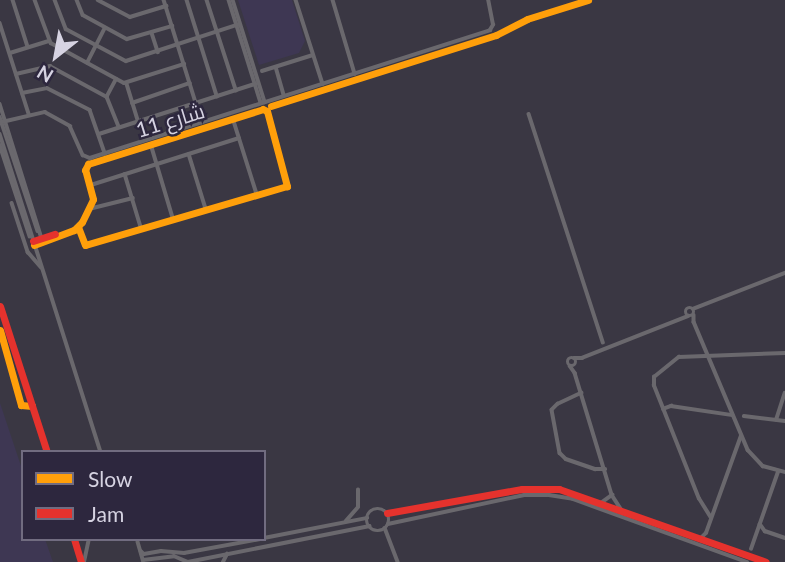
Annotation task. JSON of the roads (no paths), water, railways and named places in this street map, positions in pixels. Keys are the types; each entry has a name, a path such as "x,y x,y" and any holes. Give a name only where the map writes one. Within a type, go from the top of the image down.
{"street":[{"path":"13,0 28,47"},
{"path":"35,0 49,41 127,84 184,64"},
{"path":"55,0 65,27 126,61 217,32 237,22"},
{"path":"77,0 83,15 127,39 173,26"},
{"path":"99,0 130,18 166,6"},
{"path":"164,0 202,122"},
{"path":"187,0 217,96"},
{"path":"207,0 236,89"},
{"path":"231,0 255,83 265,105"},
{"path":"296,0 323,84"},
{"path":"333,0 355,74"},
{"path":"488,0 492,33"},
{"path":"265,105 588,0"},
{"path":"78,227 85,244 288,183 237,22"},
{"path":"0,23 29,114"},
{"path":"87,63 105,27"},
{"path":"152,32 158,51"},
{"path":"265,105 285,96 492,33"},
{"path":"10,54 49,41"},
{"path":"262,71 314,55"},
{"path":"16,74 48,66 107,97 119,127"},
{"path":"276,67 285,96"},
{"path":"107,97 116,79"},
{"path":"132,103 190,83"},
{"path":"99,134 255,83"},
{"path":"127,84 138,121"},
{"path":"22,93 49,88 90,110 105,153"},
{"path":"0,104 2,120 42,237"},
{"name":"شارع 11","path":"89,161 233,118 265,105"},
{"name":"شارع 11","path":"89,161 105,153 202,122 265,105"},
{"path":"2,120 42,111 71,126 83,155 89,161 85,170 94,196 78,227 33,241"},
{"path":"529,114 603,342"},
{"path":"233,118 257,194"},
{"path":"0,134 18,197"},
{"path":"91,185 239,138"},
{"path":"151,144 173,218"},
{"path":"0,145 101,450"},
{"path":"189,154 206,209"},
{"path":"125,174 141,228"},
{"path":"89,209 132,198"},
{"path":"12,203 28,251 41,267"},
{"path":"574,365 582,358 785,274"},
{"path":"0,306 46,450"},
{"path":"680,317 686,310 692,314 729,412 746,446 760,464 778,472 785,472"},
{"path":"0,330 21,405 32,406"},
{"path":"711,518 703,506 653,384 657,373 676,358 708,354 785,353"},
{"path":"574,358 575,373 612,495 622,510"},
{"path":"574,365 568,361 582,358"},
{"path":"582,393 558,404 552,410 560,453 566,459 595,469 605,468"},
{"path":"776,420 785,393"},
{"path":"663,409 671,406 729,412"},
{"path":"744,416 785,421"},
{"path":"705,537 741,436"},
{"path":"735,450 746,446"},
{"path":"751,549 778,472"},
{"path":"343,524 357,510 358,490"},
{"path":"266,538 367,518 376,509 387,513 540,491 566,491 705,537 766,562"},
{"path":"144,554 161,551 180,556 186,562 369,526 377,531 396,520 540,491 573,499 747,562"},
{"path":"601,503 612,495"},
{"path":"703,506 716,505"},
{"path":"387,513 388,524"},
{"path":"367,518 369,526"},
{"path":"760,524 765,531 785,538"},
{"path":"385,528 398,562"},
{"path":"757,534 765,531"},
{"path":"75,541 83,562"},
{"path":"83,562 88,541"},
{"path":"142,559 180,556 252,541"},
{"path":"138,542 144,554 142,559 138,542"},
{"path":"223,562 228,554"}]}
